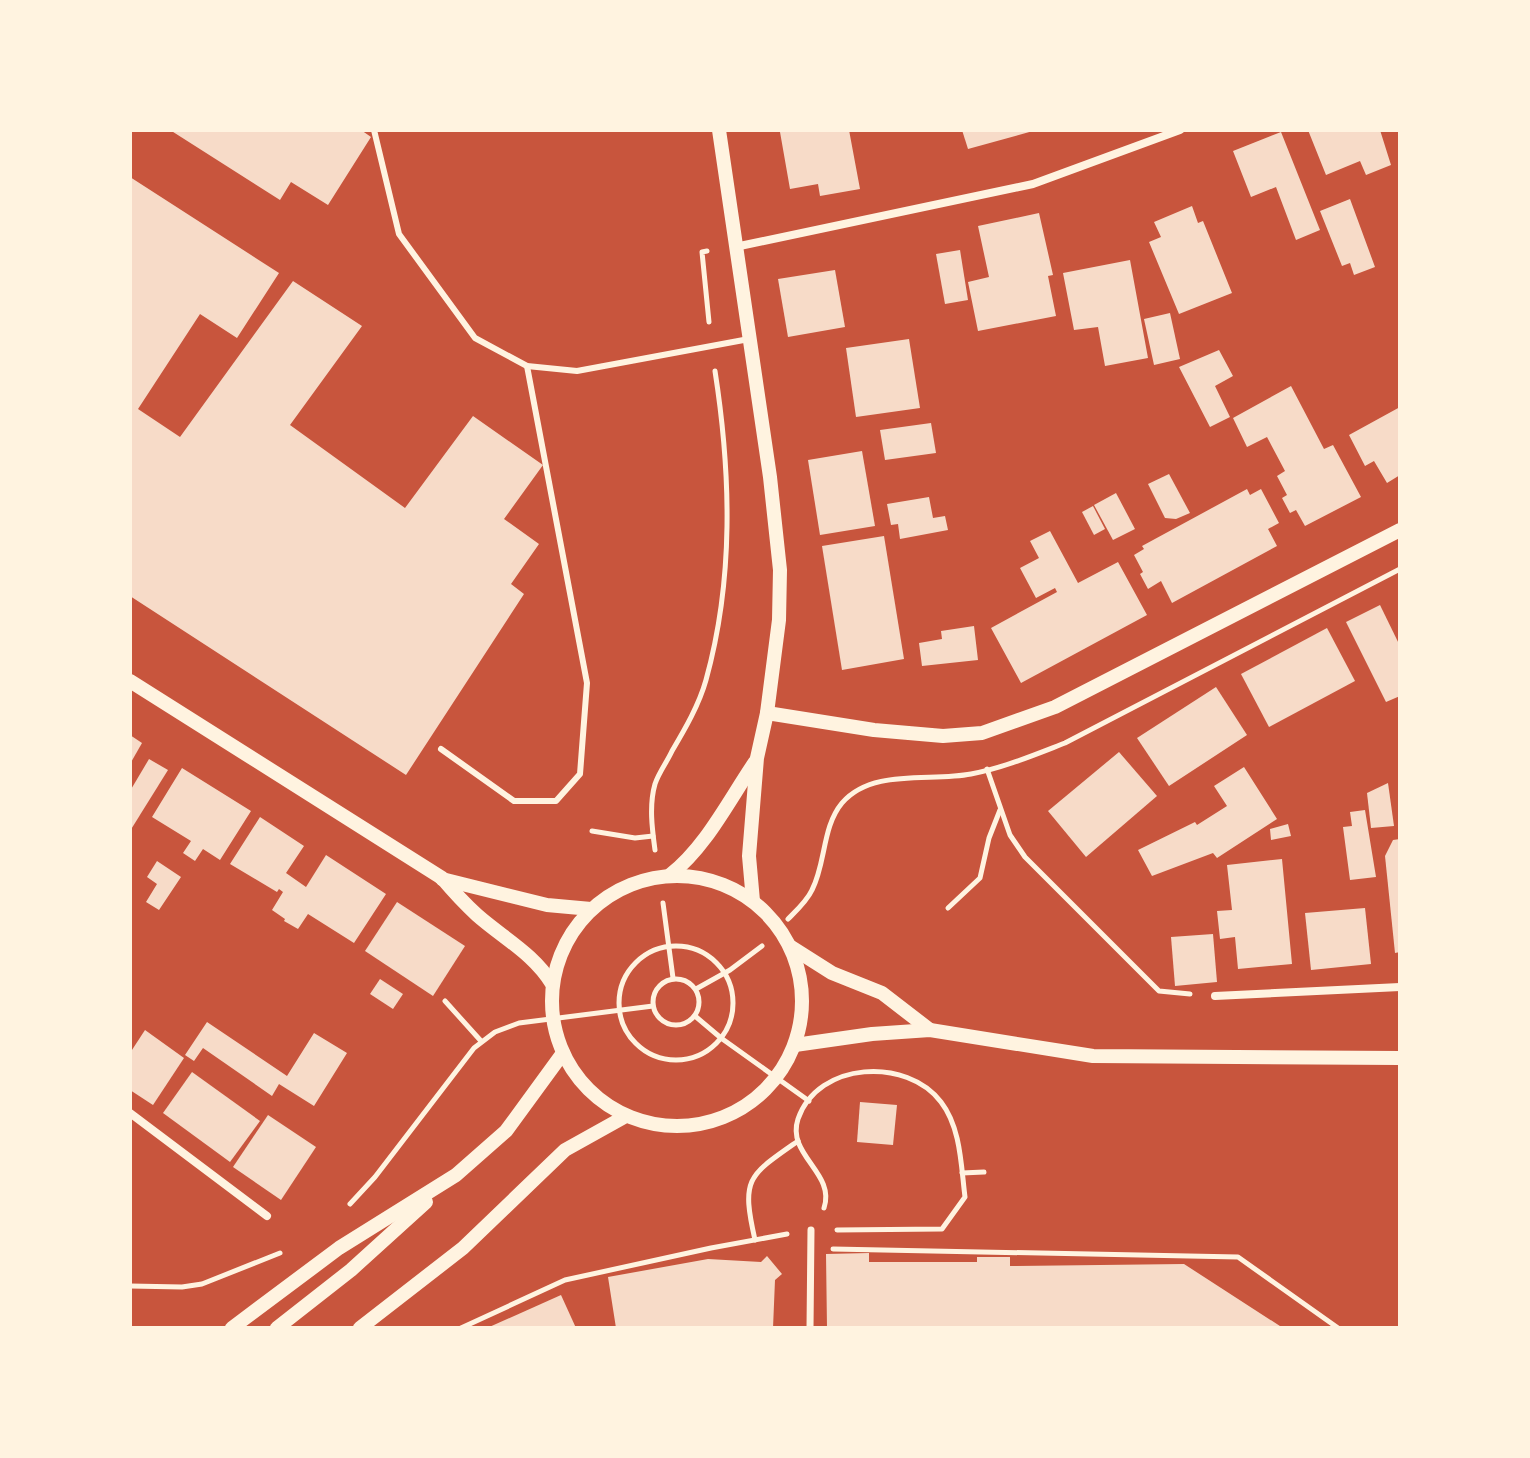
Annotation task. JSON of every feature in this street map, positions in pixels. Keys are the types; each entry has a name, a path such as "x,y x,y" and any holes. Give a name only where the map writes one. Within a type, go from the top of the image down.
{"street":[{"path":"719,130 777,530 780,570 779,620 767,713 757,758 749,856 753,901"},
{"path":"735,247 1033,184 1180,130"},
{"path":"767,713 874,730 943,736 982,733 1055,707 1400,530"},
{"path":"130,681 442,878 478,915 551,975"},
{"path":"670,875 691,855 757,758"},
{"path":"804,965 803,1007 795,1045 772,1083 738,1110 695,1125 671,1127 649,1123 626,1116 607,1105 574,1073 563,1053 552,1020 551,975 569,937 591,909 611,894 649,878 670,875 693,876 725,885 753,901 768,914 804,965 882,993 930,1030"},
{"path":"442,878 547,905 591,909"},
{"path":"1215,996 1400,987"},
{"path":"795,1045 872,1034 930,1030 1093,1056 1400,1058"},
{"path":"277,1328 351,1270 506,1131 563,1053"},
{"path":"130,1113 267,1216"},
{"path":"360,1328 463,1248 565,1150 626,1116"},
{"path":"232,1328 339,1248 456,1175"},
{"path":"810,1328 811,1230"}],"lane":[{"path":"374,130 399,234 475,338 527,366 577,371 750,338"},
{"path":"441,749 514,801 556,801 580,774 587,683 527,366"}],"path":[{"path":"657,865 651,803 656,780 689,723 705,683 721,604 727,528 725,442 702,252 735,247"},
{"path":"785,923 812,891 833,819 839,807 858,788 887,781 954,777 987,770 1065,743 1400,569"},
{"path":"982,733 987,770 1010,835 1025,857 1159,991 1215,996"},
{"path":"948,908 980,878 989,838 1001,808"},
{"path":"592,831 635,838 653,836"},
{"path":"662,894 673,978"},
{"path":"696,989 755,953 765,943"},
{"path":"669,946 682,946 707,955 725,973 732,995 731,1017 721,1038 712,1047 688,1059 661,1058 638,1045 622,1023 619,1011 622,985 635,963 645,955 669,946"},
{"path":"673,978 686,980 696,989 700,1002 695,1015 684,1024 671,1025 659,1018 653,1006 657,988 673,978"},
{"path":"445,1001 481,1041"},
{"path":"346,1207 375,1177 481,1041 519,1023 653,1006"},
{"path":"695,1015 721,1038 809,1101"},
{"path":"461,1328 565,1280 755,1240 811,1230 942,1229 965,1197 956,1132 949,1115 929,1089 913,1079 879,1070 863,1071 830,1084 809,1101 799,1116 796,1129 798,1141 803,1156 824,1184 827,1199 822,1214 811,1230"},
{"path":"755,1240 747,1206 747,1191 753,1176 798,1141"},
{"path":"962,1173 984,1172"},
{"path":"130,1286 182,1287 202,1284 294,1245"},
{"path":"811,1248 1238,1257 1338,1328"}],"building":[{"path":"170,130 361,130 371,137 328,205 291,182 280,200"},
{"path":"849,130 860,189 820,196 818,184 790,189 780,132"},
{"path":"962,130 1032,130 1033,131 968,149"},
{"path":"1308,130 1380,130 1391,165 1366,175 1360,161 1326,175"},
{"path":"1281,132 1320,230 1296,240 1276,187 1251,197 1233,151"},
{"path":"130,177 279,273 237,338 200,314 138,409 180,437 293,281 362,326 290,425 405,508 473,416 543,465 504,519 539,544 511,584 524,594 406,775 130,596"},
{"path":"1350,199 1375,267 1354,275 1350,263 1342,266 1320,211"},
{"path":"1192,206 1198,223 1203,221 1232,293 1179,314 1149,242 1161,237 1154,222"},
{"path":"1039,213 1053,275 1048,276 1056,316 978,331 968,282 989,277 978,226"},
{"path":"960,250 968,300 945,304 936,254"},
{"path":"1130,260 1148,358 1105,366 1098,327 1074,330 1063,273"},
{"path":"835,270 845,327 788,337 778,279"},
{"path":"1170,313 1180,359 1154,365 1144,319"},
{"path":"909,339 920,408 856,417 846,348"},
{"path":"1219,350 1233,376 1215,386 1230,417 1210,427 1179,367"},
{"path":"1291,386 1324,449 1333,445 1361,497 1305,526 1296,510 1290,513 1282,498 1287,495 1277,476 1285,471 1267,437 1247,447 1233,418"},
{"path":"1400,407 1400,475 1387,483 1374,461 1365,466 1349,435"},
{"path":"931,423 936,453 885,460 880,430"},
{"path":"862,451 875,526 820,535 808,460"},
{"path":"1169,474 1190,513 1176,519 1165,518 1148,484"},
{"path":"1247,489 1250,495 1261,489 1279,523 1268,529 1277,546 1172,603 1161,581 1148,589 1134,555 1144,549 1142,546"},
{"path":"1116,493 1135,529 1113,540 1094,505"},
{"path":"929,497 933,518 945,516 948,530 900,539 898,524 891,525 887,504"},
{"path":"1093,506 1105,529 1094,535 1082,512"},
{"path":"1050,531 1078,583 1118,562 1147,615 1021,683 991,628 1057,592 1055,588 1036,598 1020,568 1039,558 1030,541"},
{"path":"884,536 904,659 842,670 822,546"},
{"path":"1380,605 1400,646 1400,696 1386,702 1346,622"},
{"path":"974,626 978,660 922,666 919,643 942,639 941,631"},
{"path":"1327,628 1355,681 1269,727 1241,674"},
{"path":"1216,687 1247,735 1169,786 1137,738"},
{"path":"130,735 142,743 130,764"},
{"path":"1119,752 1157,796 1086,857 1048,811"},
{"path":"149,759 168,770 130,831 130,791"},
{"path":"1244,767 1277,819 1217,858 1213,853 1152,876 1138,850 1195,822 1197,825 1227,806 1214,786"},
{"path":"182,768 251,811 220,860 203,849 195,861 183,853 191,841 152,817"},
{"path":"1388,783 1394,826 1371,828 1367,793"},
{"path":"1365,810 1376,877 1350,880 1343,827 1352,826 1350,812"},
{"path":"260,817 304,846 286,873 306,887 326,855 386,894 354,943 308,914 298,929 284,921 272,910 283,892 279,889 277,892 230,864"},
{"path":"1288,824 1291,836 1271,840 1270,829"},
{"path":"1400,839 1400,952 1395,953 1385,856 1393,840"},
{"path":"1282,859 1292,964 1238,969 1235,937 1220,939 1217,911 1232,910 1227,865"},
{"path":"157,861 181,877 159,910 146,902 157,884 147,877"},
{"path":"397,902 465,946 433,996 365,951"},
{"path":"1365,908 1371,964 1311,970 1305,913"},
{"path":"1213,934 1217,982 1175,986 1171,937"},
{"path":"380,979 403,994 393,1009 370,994"},
{"path":"207,1022 287,1076 314,1033 347,1053 314,1106 279,1084 272,1096 203,1048 194,1061 185,1055"},
{"path":"145,1030 184,1058 153,1105 130,1090 130,1053"},
{"path":"192,1072 260,1121 230,1162 163,1113"},
{"path":"860,1102 897,1105 893,1145 857,1142"},
{"path":"268,1115 316,1147 281,1200 233,1167"},
{"path":"869,1253 869,1262 977,1262 977,1257 1010,1257 1010,1266 1184,1264 1283,1328 827,1328 826,1254"},
{"path":"767,1256 782,1274 775,1280 773,1328 616,1328 608,1277 708,1259 761,1262"},
{"path":"561,1295 576,1328 487,1328"}]}
